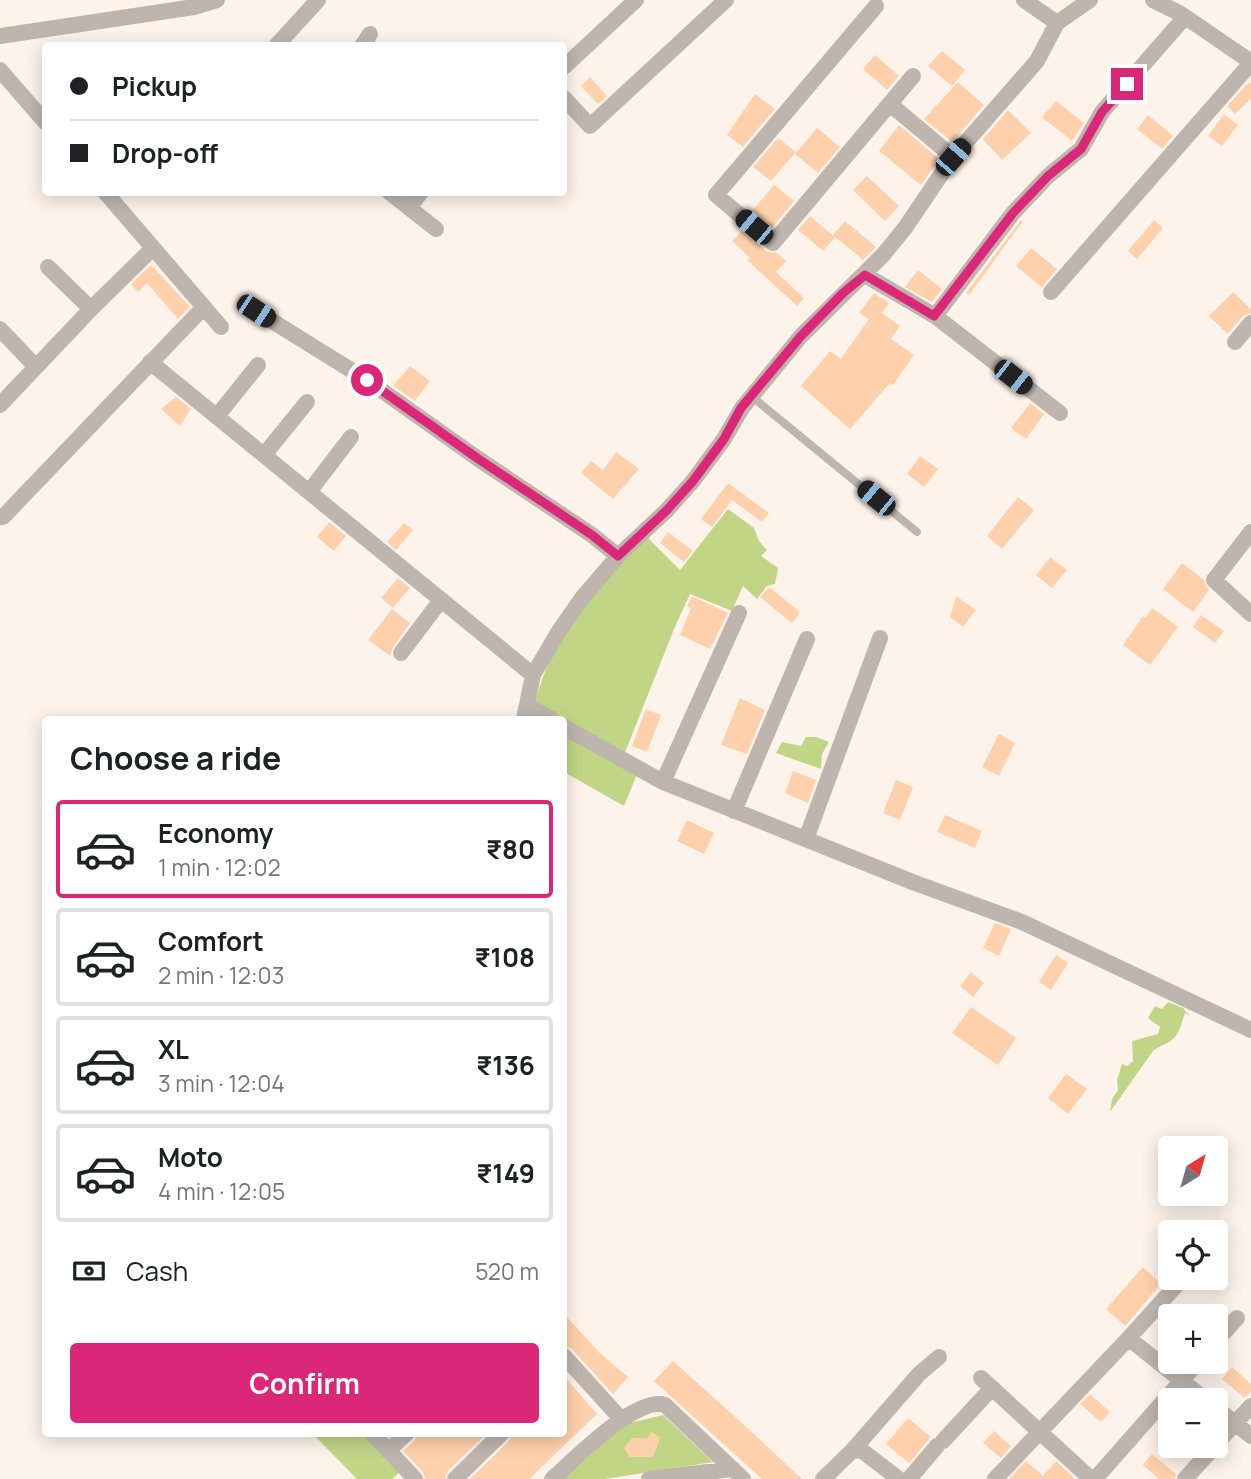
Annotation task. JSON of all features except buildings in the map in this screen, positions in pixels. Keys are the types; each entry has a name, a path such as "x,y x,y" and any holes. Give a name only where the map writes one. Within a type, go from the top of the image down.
{"street":[{"path":"0,36 182,9 217,0"},
{"path":"280,42 318,0"},
{"path":"567,64 636,0"},
{"path":"567,101 590,126 726,0"},
{"path":"1024,0 1057,23"},
{"path":"526,712 533,675 574,609 618,556 666,511 693,481 751,396 801,336 843,293 865,275 905,228 953,157 1037,61 1057,23 1090,0"},
{"path":"1051,292 1251,63 1185,17 1153,0"},
{"path":"876,6 716,195 773,243 913,76"},
{"path":"934,316 1013,213 1048,176 1081,149 1102,112 1185,17"},
{"path":"0,71 40,108"},
{"path":"890,104 953,157"},
{"path":"108,196 221,327"},
{"path":"394,196 436,229"},
{"path":"409,208 418,196"},
{"path":"0,405 153,248"},
{"path":"48,267 91,309"},
{"path":"865,275 934,316 1060,413"},
{"path":"0,517 3,517 204,307"},
{"path":"256,311 367,380 498,473 592,535 618,556"},
{"path":"1235,342 1251,323"},
{"path":"0,329 36,367"},
{"path":"150,362 533,675"},
{"path":"217,416 258,365"},
{"path":"264,455 307,402"},
{"path":"309,492 351,437"},
{"path":"1251,532 1214,580 1251,614"},
{"path":"401,653 442,600"},
{"path":"663,782 739,612"},
{"path":"806,839 880,638"},
{"path":"734,811 807,639"},
{"path":"567,729 663,782 915,883 1022,922 1251,1030"},
{"path":"995,1479 1172,1290"},
{"path":"1228,1328 1237,1318"},
{"path":"1126,1341 1132,1341 1191,1388"},
{"path":"823,1479 852,1451 919,1374 939,1357"},
{"path":"567,1365 621,1419"},
{"path":"909,1479 987,1383 1093,1479 1187,1374"},
{"path":"552,1479 621,1419 656,1402 665,1405 738,1474"},
{"path":"1228,1432 1251,1406"},
{"path":"1228,1418 1251,1436"},
{"path":"376,1437 415,1479"},
{"path":"388,1451 403,1437"},
{"path":"455,1479 498,1437"},
{"path":"852,1451 866,1452 899,1479"},
{"path":"1185,1479 1204,1458"},
{"path":"649,1479 738,1474"}],"lane":[{"path":"751,396 917,533"}],"green space":[{"path":"728,509 754,528 759,541 767,550 761,556 778,568 775,584 767,586 757,599 743,586 732,611 690,594 624,755 567,722 567,716 556,716 535,704 553,654 565,633 595,593 647,537 680,570"},
{"path":"567,733 638,772 624,806 567,774"},
{"path":"806,737 816,737 829,742 822,754 821,769 776,753 782,742 801,746"},
{"path":"1168,1002 1183,1008 1190,1016 1185,1013 1175,1036 1153,1051 1110,1112 1112,1099 1118,1090 1117,1080 1122,1064 1127,1066 1133,1061 1132,1041 1158,1034 1160,1027 1148,1018 1155,1006 1162,1009"},
{"path":"663,1415 713,1462 605,1479 562,1479 621,1425"},
{"path":"316,1437 365,1437 400,1472 392,1479 357,1479"}],"route":[{"path":"367,380 552,510 592,535 618,556 638,540 693,481 724,439 741,408 801,336 843,293 865,275 934,316 1013,213 1048,176 1081,149 1102,112 1127,84"}]}
